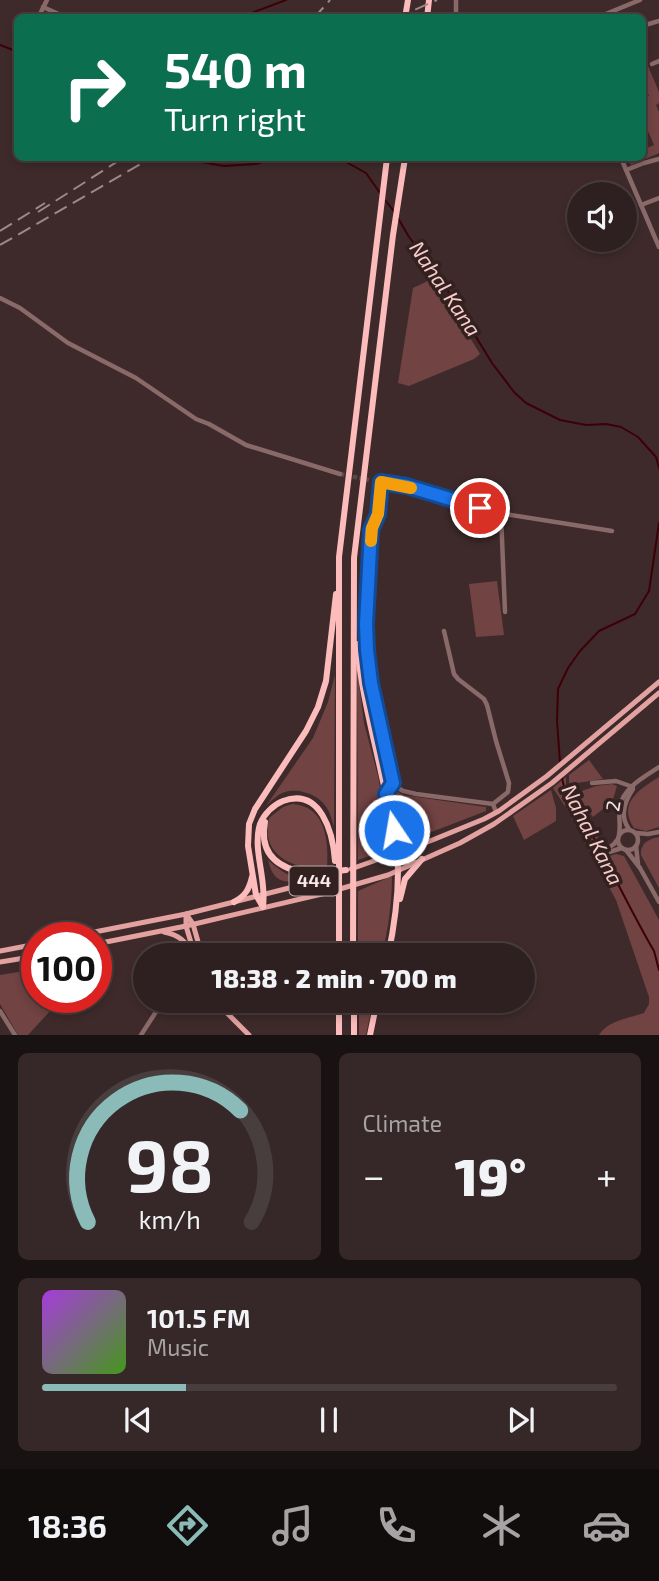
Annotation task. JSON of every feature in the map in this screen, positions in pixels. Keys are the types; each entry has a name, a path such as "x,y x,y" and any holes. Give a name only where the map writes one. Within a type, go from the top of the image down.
{"highway":[{"path":"263,907 256,895 248,832 251,817 312,721 326,681 387,161"},
{"path":"353,943 354,558 404,161"},
{"path":"339,557 339,943"},
{"path":"354,558 361,681 397,853 394,928"},
{"path":"263,907 265,893 258,833 261,822 272,808 291,799 310,802 317,807 328,824 337,846"},
{"path":"272,808 265,822 263,835 267,849 277,862 311,875 346,870"},
{"path":"394,830 407,847 416,846"},
{"path":"391,943 405,878 422,859"},
{"path":"234,902 248,891 253,872"},
{"path":"339,1013 339,1035"},
{"path":"354,1013 354,1035"},
{"path":"370,1035 375,1013"}],"main road":[{"name":"444","path":"112,929 187,914 297,886 397,853 484,819 547,776 659,682"},
{"name":"444","path":"112,941 326,893 398,870 460,843 494,824 552,783 659,692"},
{"path":"187,914 192,943"},
{"path":"189,925 197,943"},
{"path":"161,931 177,935 187,943"},
{"path":"0,951 21,947"},
{"path":"0,962 21,959"},
{"path":"227,1013 248,1035"}],"street":[{"path":"40,14 47,0"},
{"path":"607,14 640,0"},
{"path":"43,7 59,14"},
{"path":"652,64 659,61"},
{"path":"626,170 659,159"},
{"path":"622,161 659,247"},
{"path":"641,205 659,198"},
{"path":"0,298 20,308 68,343 136,378 196,418 246,445 341,474"},
{"path":"444,631 454,674 484,699 487,705 509,783 508,792 494,804 416,794 403,791 393,783 371,683 367,650 371,530 378,514 380,482 407,486 501,514 612,531"},
{"path":"501,514 505,612"},
{"name":"2","path":"619,836 620,806 624,796 640,780 659,767"},
{"name":"2","path":"592,783 616,781 633,787"},
{"path":"386,794 393,783"},
{"name":"2","path":"633,787 624,810 625,823 633,831"},
{"path":"494,804 496,813"},
{"path":"652,833 631,849 618,848 609,852 607,849 625,830 659,832"},
{"path":"633,831 638,837 637,858 640,868"},
{"path":"619,836 619,844 640,868 659,902"},
{"path":"0,1011 15,1035"},
{"path":"141,1035 155,1013"}],"shaded area":[{"path":"646,61 659,92 659,103 656,105 659,112 659,153 646,159 646,148 654,145 646,126 646,97 649,96 646,89"},
{"path":"430,280 480,354 409,386 398,383 413,288"},
{"path":"497,581 504,635 476,637 469,584"},
{"path":"357,668 364,723 378,776 387,826 387,850 358,860"},
{"path":"335,675 334,827 325,805 306,793 286,792 266,806 313,738 328,702"},
{"path":"589,760 603,779 571,784 569,775"},
{"path":"566,777 566,784 609,856 624,856 659,920 659,1035 599,1035 613,1023 644,1013 649,997 616,900 553,788"},
{"path":"659,777 659,827 646,831 634,828 629,819 629,804 638,792"},
{"path":"612,784 617,786 611,806 593,817 576,793"},
{"path":"551,790 556,821 524,840 513,816"},
{"path":"397,791 403,795 486,807 486,811 416,838 409,838 403,833 393,795"},
{"path":"292,804 303,806 319,818 326,837 327,869 290,863 271,845 268,834 269,818 283,807"},
{"path":"659,837 659,888 641,855 646,842"},
{"path":"268,860 295,878 306,881 292,882 277,878"},
{"path":"392,876 384,943 358,943 358,891"},
{"path":"21,972 21,1013 48,1013 28,1035 18,1035 0,1004 0,975"},
{"path":"359,1013 371,1013 366,1035 359,1035"}],"waterway":[{"path":"249,14 286,0"},
{"name":"Nahal Kana","path":"0,45 14,50"},
{"name":"Nahal Kana","path":"195,161 224,166 266,161"},
{"name":"Nahal Kana","path":"344,161 366,173 380,193"},
{"name":"Nahal Kana","path":"386,201 395,213"},
{"name":"Nahal Kana","path":"398,218 435,270 492,363 514,392 526,403 560,420 621,427 638,437 656,457 659,468"},
{"name":"Nahal Kana","path":"560,762 558,689 580,651 599,631 635,614 649,591 659,523"},
{"name":"Nahal Kana","path":"562,778 571,804 595,840 654,951 659,970"}],"tunnel":[{"path":"340,474 369,480"}],"railway":[{"path":"318,14 330,0"},
{"path":"405,14 437,0"},
{"path":"38,212 118,161"},
{"path":"0,245 146,161"},
{"path":"0,231 45,203"}],"slow traffic":[{"path":"371,541 372,528 378,514 381,482 411,488"}],"route":[{"path":"394,830 386,794 393,783 371,683 366,624 371,530 378,514 381,482 407,486 480,508"}]}
